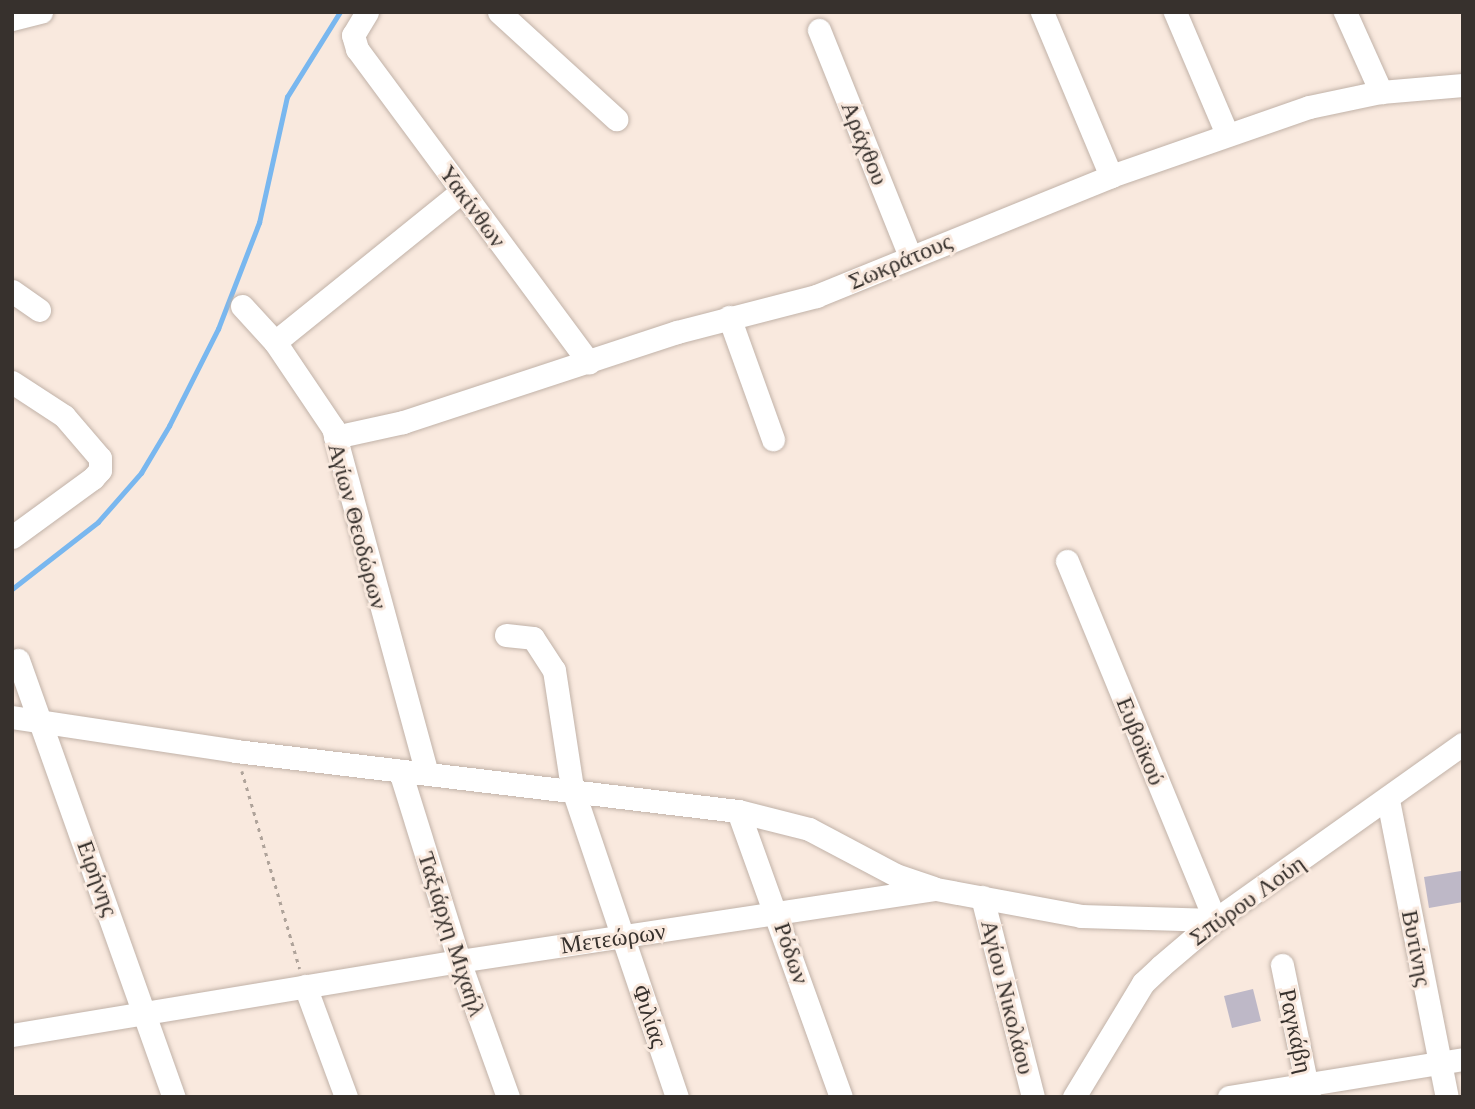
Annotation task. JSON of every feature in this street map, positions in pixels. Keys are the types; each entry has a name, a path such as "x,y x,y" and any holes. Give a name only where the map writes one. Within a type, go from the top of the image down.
{"street":[{"name":"Υακίνθων","path":"366,12 353,35 357,49 589,363"},
{"path":"499,12 616,119"},
{"path":"1042,12 1111,176"},
{"path":"1175,12 1227,134"},
{"path":"1345,12 1381,92"},
{"name":"Αράχθου","path":"819,30 910,256"},
{"name":"Σωκράτους","path":"335,437 403,422 729,317 816,296 1111,176 1309,107 1381,92 1463,85"},
{"path":"275,342 462,191"},
{"path":"12,291 39,310"},
{"name":"Αγίων Θεοδώρων","path":"242,306 275,342 335,437 426,771"},
{"path":"729,317 773,439"},
{"path":"12,382 64,416 100,458 100,470 93,478 12,537"},
{"name":"Ευβοϊκού","path":"1067,561 1215,920"},
{"name":"Φιλίας","path":"506,635 533,638 554,670 572,787 677,1097"},
{"name":"Ειρήνης","path":"18,660 146,1011 174,1097"},
{"path":"12,717 236,751 400,771 426,771 572,787 738,811 809,829 896,875 936,889"},
{"name":"Σπύρου Λούη","path":"1074,1097 1143,983 1215,920 1388,800 1463,744"},
{"name":"Ταξιάρχη Μιχαήλ","path":"400,771 459,961 508,1097"},
{"name":"Βυτίνης","path":"1388,800 1451,1061 1447,1097"},
{"name":"Ρόδων","path":"738,811 779,914 841,1097"},
{"name":"Μετεώρων","path":"12,1035 459,961 936,889 1081,916 1215,920"},
{"name":"Αγίου Νικολάου","path":"982,897 1033,1097"},
{"name":"Ραγκάβη","path":"1282,965 1308,1090"},
{"path":"305,986 346,1097"},
{"path":"1229,1097 1308,1090 1451,1061"}],"path":[{"path":"236,751 305,986"}],"building":[{"path":"1461,871 1463,902 1429,908 1424,877"},
{"path":"1253,989 1261,1021 1232,1028 1224,996"}],"waterway":[{"path":"12,589 98,522 141,473 169,426 218,329 259,223 287,97 340,12"}]}
